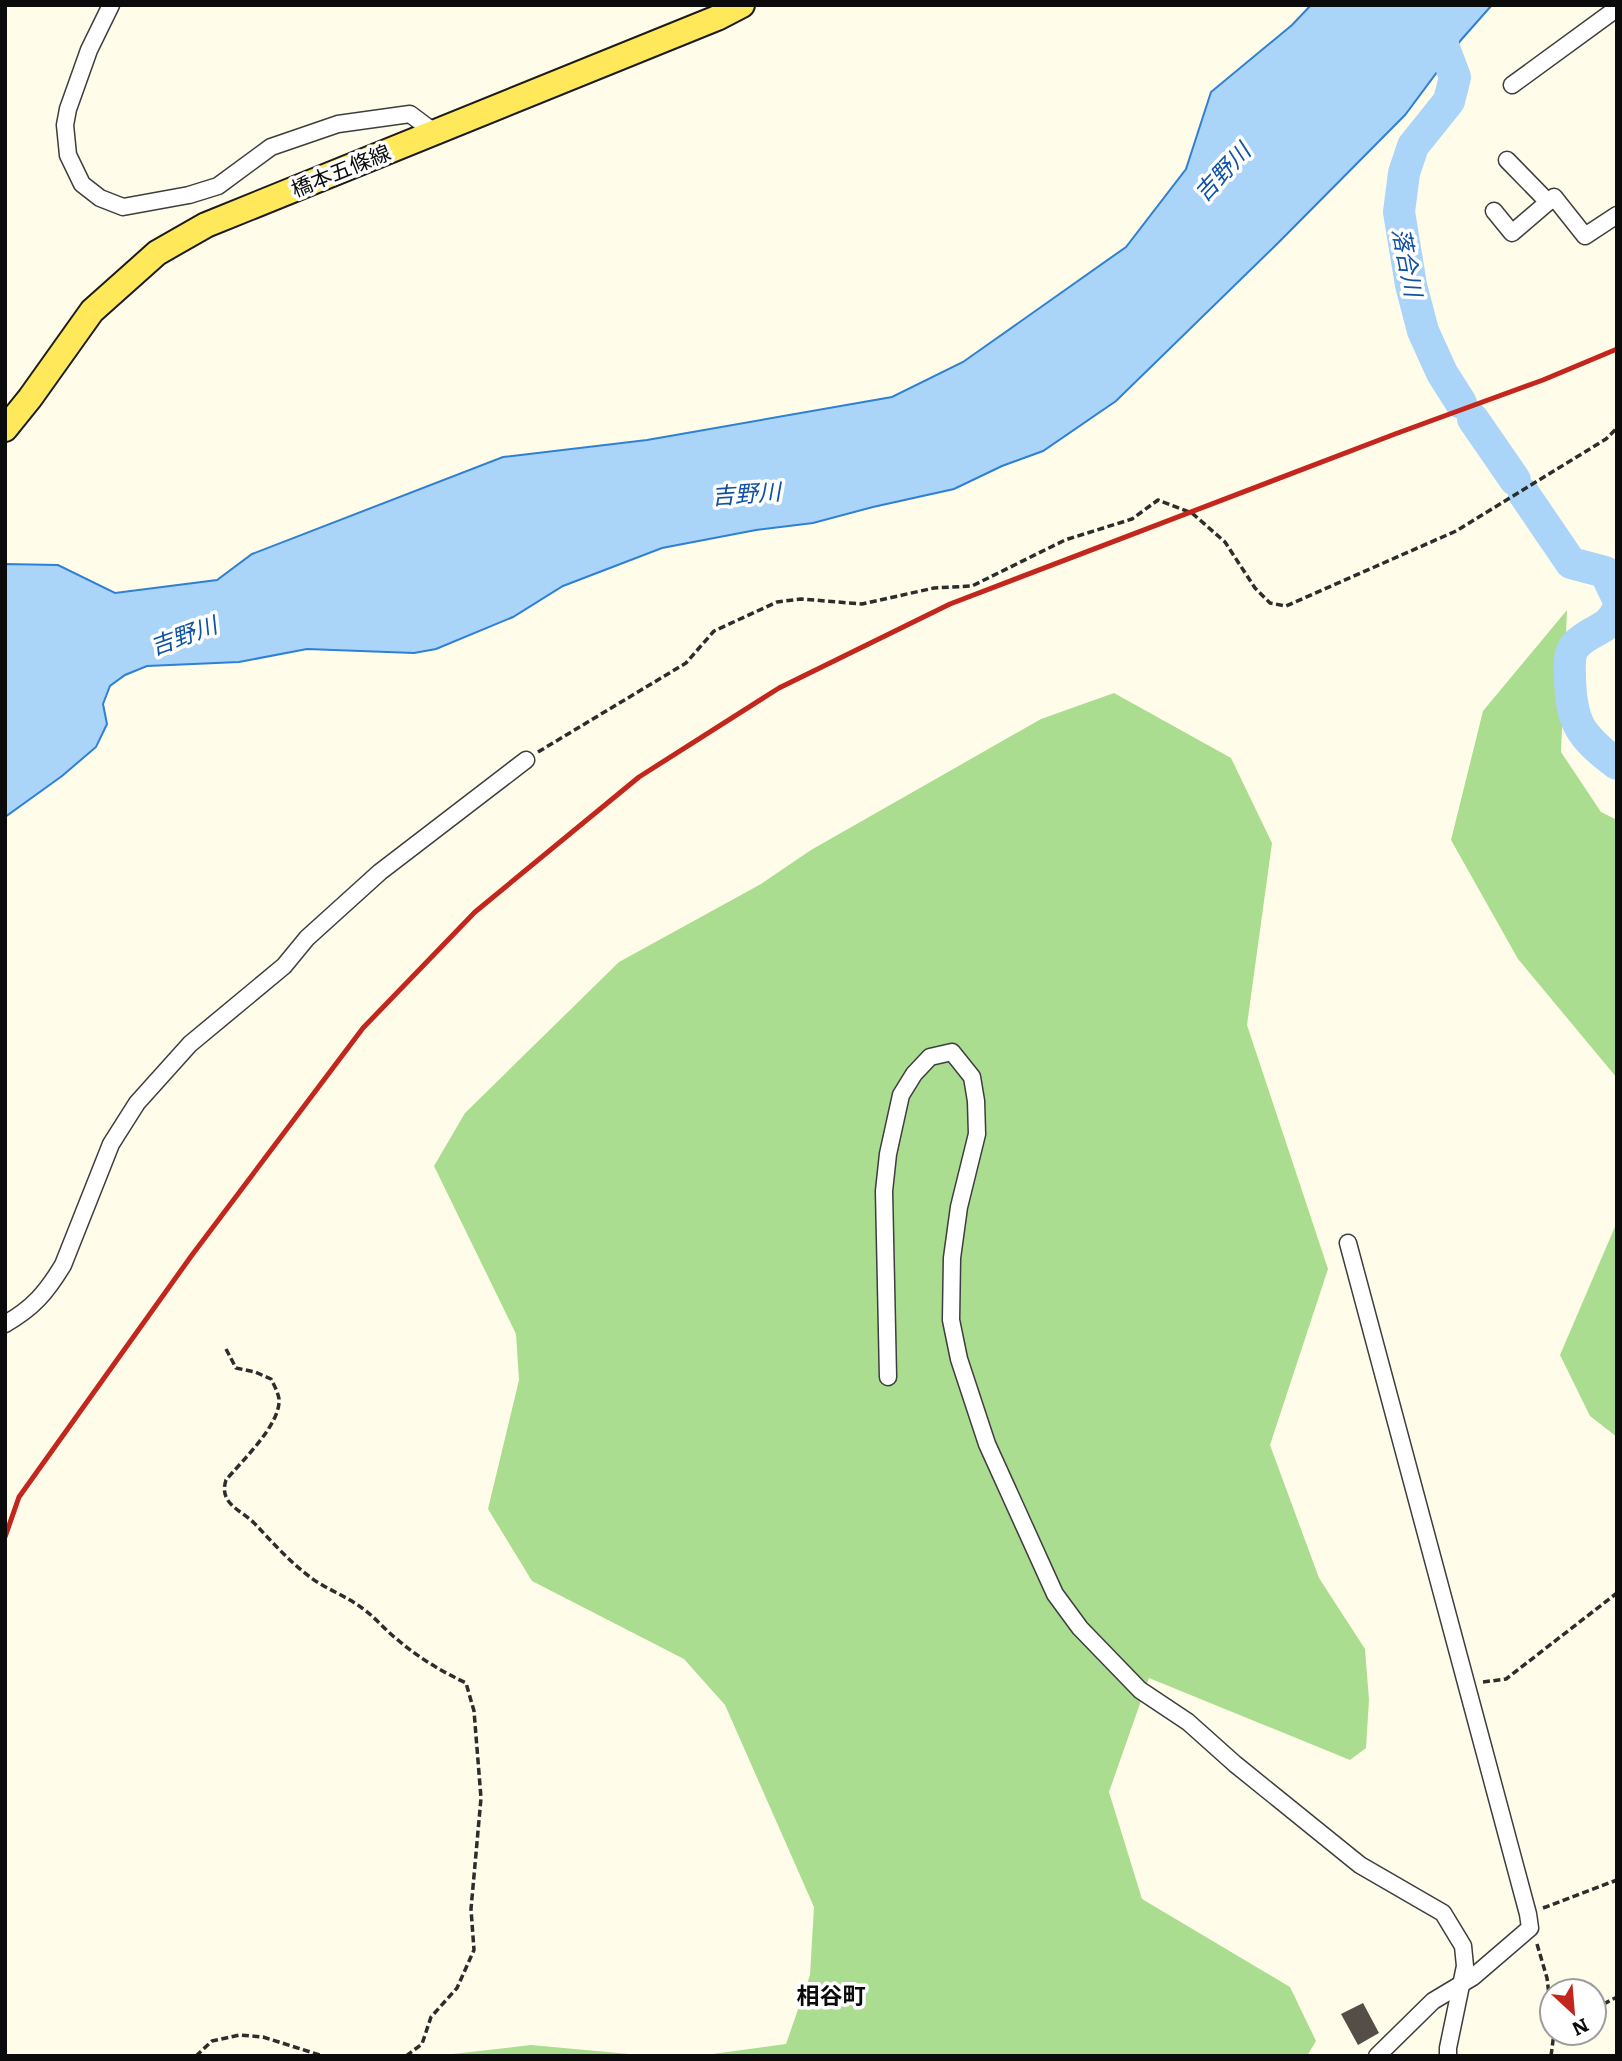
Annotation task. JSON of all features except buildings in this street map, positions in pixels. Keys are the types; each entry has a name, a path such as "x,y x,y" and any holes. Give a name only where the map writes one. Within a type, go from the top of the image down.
{"main road":[{"name":"橋本五條線","path":"5,429 92,312 157,253 206,225 717,18 743,5"}],"street":[{"path":"111,5 89,50 65,125 68,155 82,184 100,198 123,207 189,195 218,186 271,147 338,124 410,114 434,132"},
{"path":"1512,85 1617,6"},
{"path":"1507,160 1548,202"},
{"path":"1494,211 1512,233 1553,198 1585,236 1617,215"},
{"path":"5,1324 37,1303 52,1283 63,1265 111,1144 137,1103 190,1044 284,966 307,938 380,872 526,760"},
{"path":"888,1377 884,1191 888,1154 901,1095 914,1074 930,1057 952,1052 972,1077 977,1134 959,1207 952,1258 951,1320 959,1359 987,1444 1055,1594 1080,1628 1140,1690 1188,1722 1235,1764 1360,1865 1443,1913 1462,1946 1465,1966 1448,2056"},
{"path":"1348,1243 1529,1921 1473,1977 1433,2001 1377,2056"}],"path":[{"path":"526,760 686,663 714,631 776,602 801,599 862,604 934,588 972,586 1065,540 1132,519 1158,500 1192,513 1225,542 1255,588 1270,603 1286,606 1456,531 1606,439 1617,428"},
{"path":"226,1349 236,1368 271,1379 279,1396 279,1406 274,1422 226,1480 226,1498 235,1509 255,1522 268,1539 311,1578 362,1608 397,1640 437,1669 466,1683 474,1711 481,1798 471,1909 474,1950 457,1988 431,2017 422,2044 406,2056"},
{"path":"1466,1683 1506,1679 1617,1593"},
{"path":"1547,1977 1540,1949 1529,1921 1617,1880"},
{"path":"196,2056 212,2041 240,2035 263,2037 323,2056"}],"green space":[{"path":"1567,610 1561,752 1601,812 1617,820 1617,1078 1518,959 1451,840 1483,711"},
{"path":"1114,693 1231,758 1272,843 1247,1025 1328,1269 1270,1445 1319,1578 1365,1649 1369,1700 1366,1748 1350,1760 1149,1678 1109,1792 1142,1899 1290,1987 1316,2041 1307,2056 698,2056 786,2044 810,1975 814,1907 725,1705 684,1659 532,1581 488,1509 519,1380 516,1334 434,1166 465,1113 619,962 761,884 811,850 1041,719"},
{"path":"1617,1222 1617,1437 1590,1416 1560,1355"},
{"path":"531,2045 651,2056 435,2056"}],"water":[{"name":"吉野川","path":"1311,5 1492,5 1461,40 1405,115 1279,242 1116,401 1043,451 1002,466 954,489 813,523 756,530 662,548 563,586 513,617 436,649 414,653 307,649 239,662 147,666 125,675 110,686 103,704 107,724 96,747 62,776 5,817 5,564 58,565 115,593 217,580 252,554 503,457 647,440 892,397 963,362 1126,247 1186,169 1211,92 1292,25"}],"waterway":[{"name":"落合川","path":"1428,5 1455,77 1449,101 1413,146 1404,173 1399,212 1411,285 1423,331 1442,373 1461,403"},
{"name":"落合川","path":"1473,419 1515,480"},
{"name":"落合川","path":"1524,494 1571,563 1605,572 1617,597"},
{"name":"落合川","path":"1617,611 1609,622 1576,645 1570,664 1573,706 1580,727 1594,745 1617,764"}],"railway":[{"path":"5,1537 19,1497 192,1255 363,1028 475,912 639,777 779,688 950,604 1543,380 1617,349"}],"district":[{"name":"相谷町","path":"831,1994"}]}
